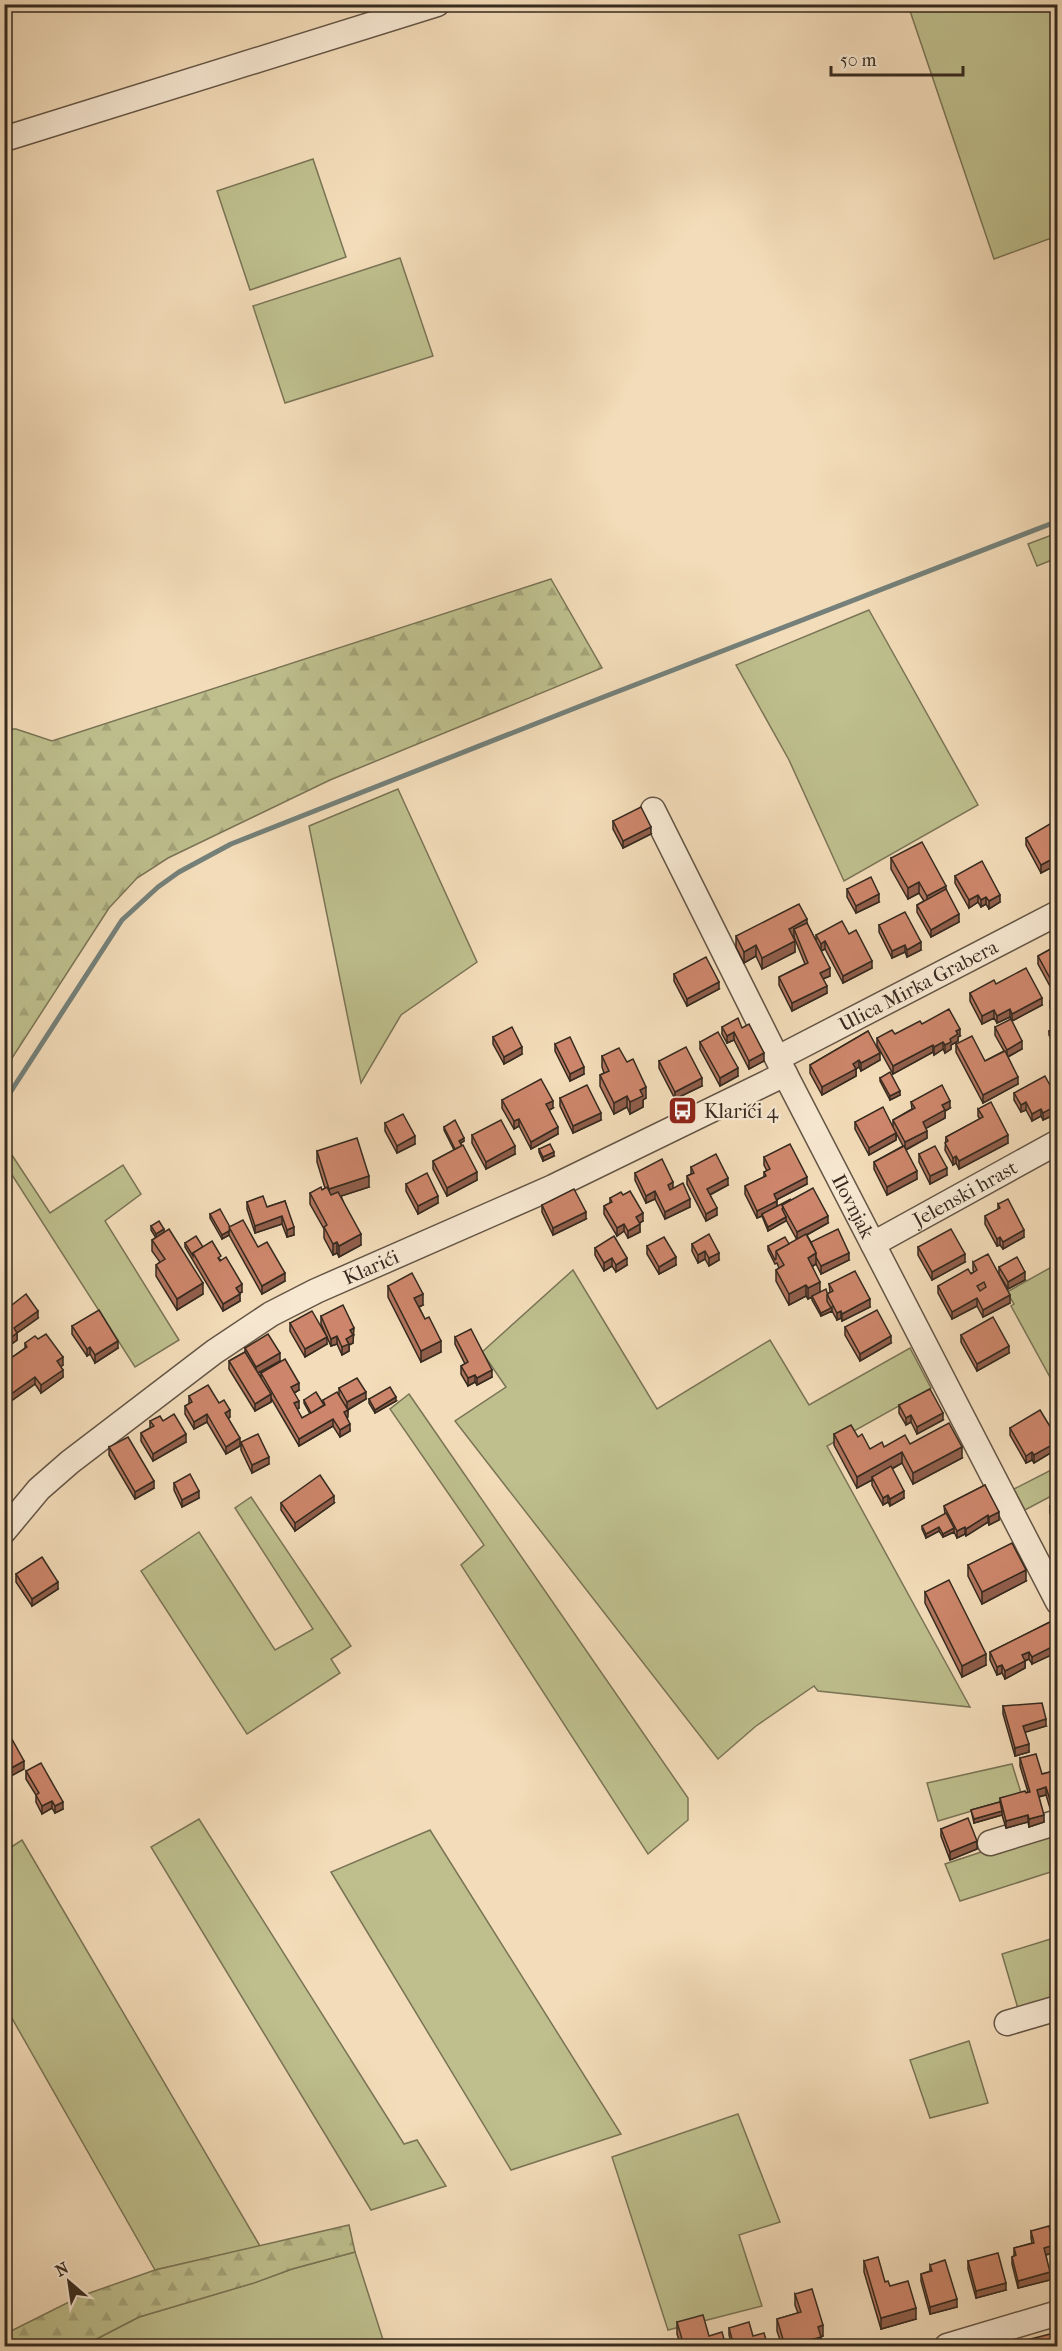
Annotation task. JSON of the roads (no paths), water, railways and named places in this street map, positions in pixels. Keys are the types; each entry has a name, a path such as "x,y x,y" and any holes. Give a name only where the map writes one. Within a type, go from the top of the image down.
{"street":[{"path":"4,139 437,4"},
{"name":"Ilovnjak","path":"653,810 1058,1602"},
{"name":"Ulica Mirka Grabera","path":"782,1066 1058,913"},
{"name":"Klarići","path":"4,1531 39,1489 70,1462 214,1352 271,1314 553,1187 782,1066"},
{"name":"Jelenski hrast","path":"873,1244 1058,1142"},
{"path":"990,1843 1058,1822"},
{"path":"1007,2023 1058,2008"},
{"path":"947,2346 1058,2313"}],"waterway":[{"path":"4,1102 122,920 158,887 179,872 231,844 1058,521"}],"place":[{"name":"Klarići 4","path":"683,1111"}]}
